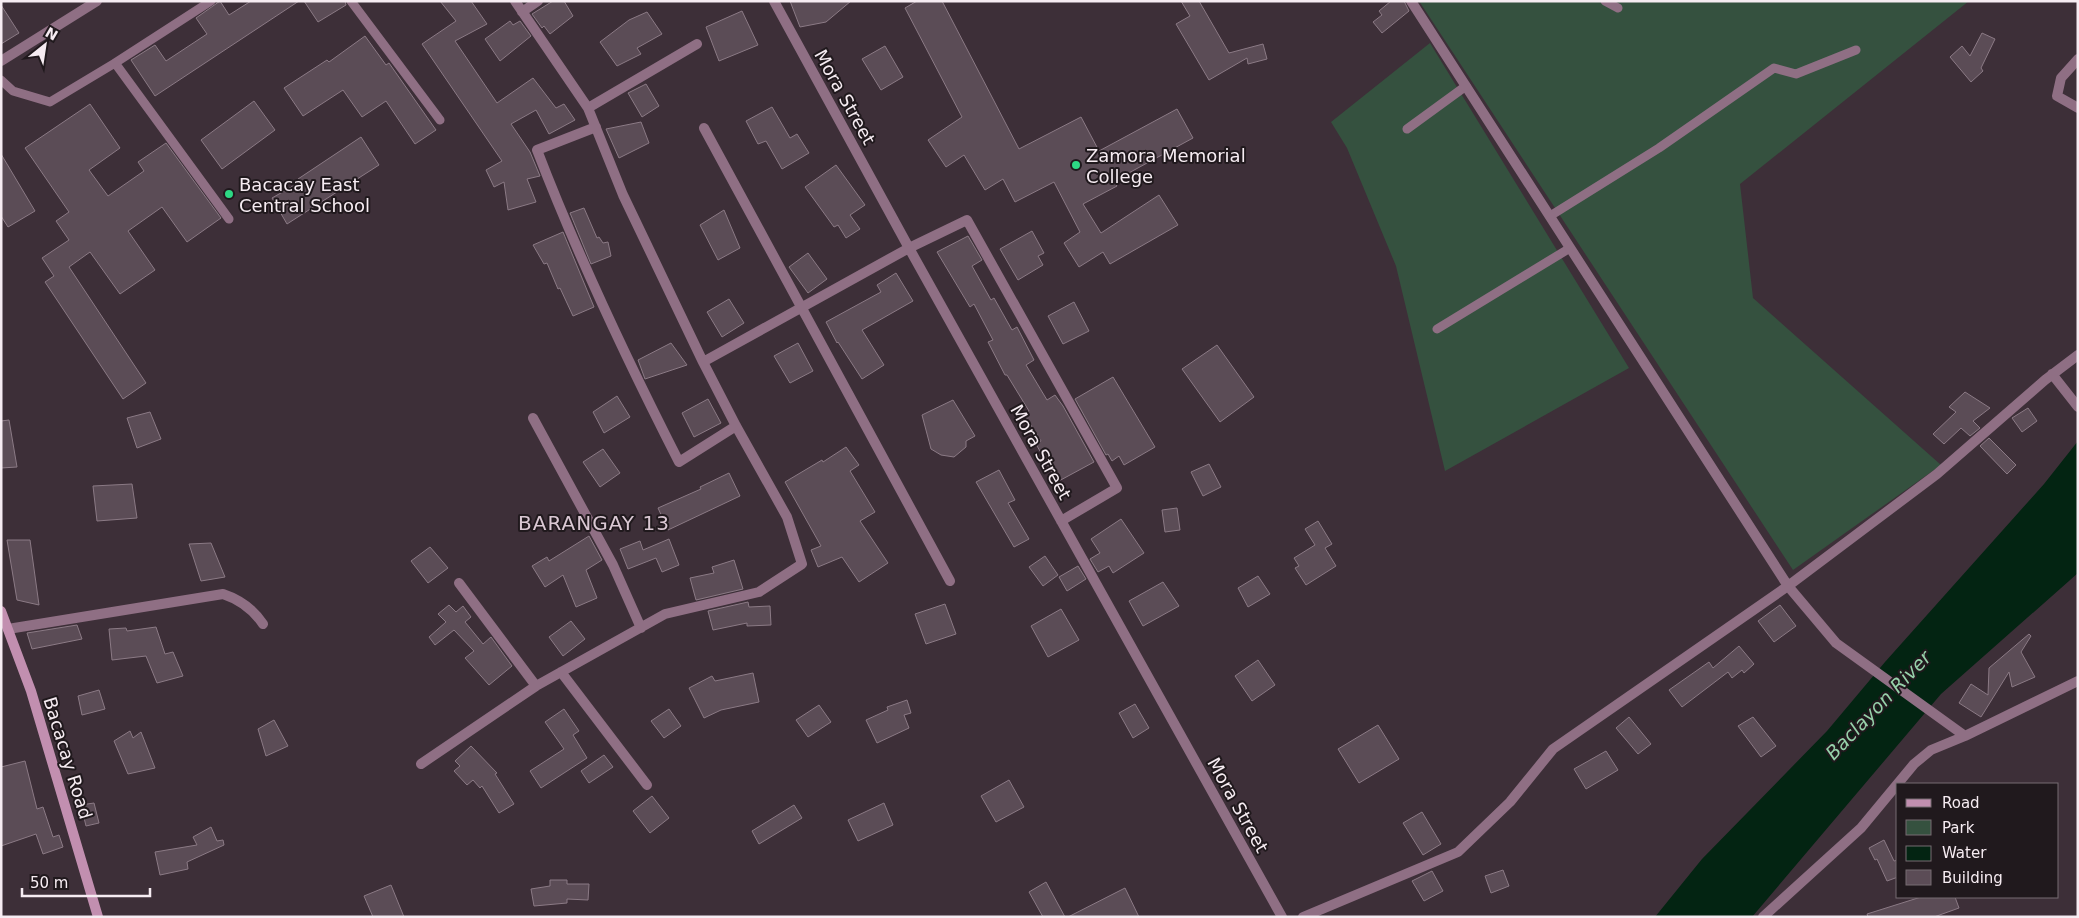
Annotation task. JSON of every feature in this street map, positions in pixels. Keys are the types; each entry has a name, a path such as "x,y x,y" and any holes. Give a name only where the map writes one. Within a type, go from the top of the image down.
{"main road":[{"name":"Bacacay Road","path":"1,610 31,691 98,917"}],"street":[{"path":"1,61 97,1"},
{"path":"421,764 536,686 666,614 759,592 802,564 787,517 703,362 623,195 588,108 515,1"},
{"path":"522,12 538,1"},
{"name":"Mora Street","path":"774,1 909,248 1282,917"},
{"path":"1411,1 1788,586 1836,643 1965,736"},
{"path":"588,108 697,44"},
{"path":"2078,59 2061,78 2057,96 2078,108"},
{"path":"596,128 537,150 561,213 626,358 679,462 736,426"},
{"path":"704,128 950,581"},
{"path":"703,362 801,306 909,248 967,220 1116,488 1061,521"},
{"path":"1303,917 1458,852 1510,802 1553,749 1788,586 1937,474 2052,374 2078,355"},
{"path":"2052,374 2078,406"},
{"path":"533,418 613,565 641,628"},
{"path":"460,583 536,686"},
{"path":"8,629 223,594 235,598 254,611 263,624"},
{"path":"561,672 647,785"},
{"path":"1898,783 1914,764 1931,750 1965,736 2078,681"},
{"path":"1763,917 1861,828 1896,786"}],"lane":[{"path":"1,80 13,91 50,102 116,63 211,1"},
{"path":"352,1 440,120"},
{"path":"1605,1 1618,8"},
{"path":"1550,216 1659,148 1774,68 1796,74 1856,50"},
{"path":"116,63 229,219"},
{"path":"1407,129 1466,86"},
{"path":"1438,329 1570,248"}],"green space":[{"path":"1419,1 1969,1 1740,184 1753,298 1941,465 1793,570"},
{"path":"1430,43 1629,368 1445,471 1396,266 1347,148 1331,122"}],"water":[{"name":"Baclayon River","path":"2078,441 2078,573 1941,694 1752,917 1655,917 1702,859 1827,731 1885,662 2044,484"}],"building":[{"path":"220,1 229,15 251,1 299,1 155,96 131,60 155,45 166,61 207,34 196,18"},
{"path":"304,1 345,1 346,5 318,22"},
{"path":"440,1 471,1 487,24 455,41 497,103 533,78 556,108 564,104 575,120 549,134 536,110 511,124 530,152 540,176 527,179 536,202 508,210 504,182 494,187 486,170 502,161 422,44 456,21"},
{"path":"553,1 564,1 573,16 550,34 544,26 542,28 532,14"},
{"path":"790,1 851,1 826,22 800,27"},
{"path":"917,1 942,1 1019,149 1081,117 1099,151 1177,109 1193,138 1114,181 1117,186 1083,204 1101,233 1159,195 1178,225 1110,264 1103,252 1079,267 1064,243 1080,232 1054,182 1015,202 1003,179 985,190 964,155 946,167 928,140 962,117 905,8"},
{"path":"1181,1 1199,1 1229,53 1263,44 1267,59 1248,64 1247,58 1209,80 1176,24 1190,16"},
{"path":"1391,1 1404,1 1409,11 1382,33 1373,22 1382,15 1379,11"},
{"path":"1,5 19,33 1,44"},
{"path":"742,11 758,45 719,61 706,27"},
{"path":"647,12 662,34 637,48 641,54 617,66 600,42 629,20"},
{"path":"510,21 513,25 520,21 531,36 500,61 485,39"},
{"path":"1982,33 1995,39 1981,68 1983,71 1971,82 1950,57 1962,46 1970,56"},
{"path":"365,36 386,65 389,63 436,130 415,144 386,101 362,117 343,90 303,116 284,88 327,60 329,62"},
{"path":"885,46 903,77 881,90 862,59"},
{"path":"646,84 659,106 642,117 628,93"},
{"path":"254,101 275,130 222,169 201,140"},
{"path":"90,104 120,148 89,170 108,196 144,171 138,162 166,143 221,218 187,242 162,207 128,231 155,270 120,294 90,252 69,267 146,383 123,399 45,282 54,276 42,258 69,240 56,221 69,212 25,148"},
{"path":"772,107 790,138 797,134 809,153 782,169 766,141 758,144 746,121"},
{"path":"641,122 649,143 619,158 606,129"},
{"path":"361,137 379,165 287,224 272,198 300,182 298,179"},
{"path":"1,154 35,211 8,227 1,216"},
{"path":"836,165 865,205 850,215 860,229 846,238 838,225 834,227 805,187"},
{"path":"584,208 597,238 599,237 603,243 608,242 611,256 591,264 570,213"},
{"path":"724,210 740,248 718,260 700,225"},
{"path":"1032,231 1044,253 1038,256 1043,265 1018,280 1000,249"},
{"path":"563,232 594,307 573,316 560,288 558,289 547,263 544,264 533,245"},
{"path":"968,236 982,260 972,266 991,300 994,298 1012,330 1017,327 1034,360 1026,365 1047,400 1055,395 1063,406 1094,462 1057,482 1036,444 1041,441 1024,414 1029,411 1007,375 1005,375 988,342 993,340 974,304 970,307 937,252"},
{"path":"808,253 827,279 808,293 789,267"},
{"path":"896,273 913,301 862,330 884,365 862,379 837,343 826,322 881,292 877,285"},
{"path":"729,299 744,323 722,337 707,312"},
{"path":"1074,302 1089,331 1063,344 1048,316"},
{"path":"671,343 687,365 645,379 638,360"},
{"path":"798,343 813,371 790,383 774,356"},
{"path":"1217,345 1254,397 1220,422 1182,369"},
{"path":"1113,377 1155,447 1124,465 1119,456 1112,461 1108,454 1106,455 1075,399"},
{"path":"1965,392 1990,408 1973,421 1980,428 1970,436 1961,428 1944,444 1933,434 1956,412 1949,407"},
{"path":"617,396 630,417 604,433 593,412"},
{"path":"708,399 721,423 694,437 682,413"},
{"path":"953,400 975,436 966,441 966,447 954,457 941,455 931,449 922,415"},
{"path":"2028,408 2037,421 2022,432 2012,418"},
{"path":"150,412 161,439 137,448 127,418"},
{"path":"9,420 17,467 1,468 1,421"},
{"path":"1989,438 2016,465 2007,474 1980,446"},
{"path":"846,447 859,465 850,471 875,512 860,521 888,563 859,582 842,557 818,567 811,550 821,546 785,482 822,460 823,462"},
{"path":"603,449 620,473 600,487 583,462"},
{"path":"1209,464 1221,487 1203,496 1191,472"},
{"path":"999,470 1015,500 1008,503 1029,539 1014,547 976,482"},
{"path":"729,473 740,496 668,530 658,508 701,489 700,487"},
{"path":"132,484 137,518 97,521 93,486"},
{"path":"1177,508 1180,530 1165,532 1162,510"},
{"path":"1121,519 1144,553 1113,573 1109,566 1098,572 1090,559 1100,553 1091,539"},
{"path":"1318,521 1332,544 1325,548 1336,566 1306,585 1295,568 1299,566 1294,558 1315,545 1305,529"},
{"path":"589,536 602,560 586,570 597,598 576,607 563,575 545,587 532,566 547,557 549,561"},
{"path":"669,539 679,565 662,572 656,558 628,569 620,549 640,541 643,550"},
{"path":"7,540 30,540 39,605 17,600"},
{"path":"211,543 225,577 201,581 189,544"},
{"path":"430,547 448,568 428,583 411,561"},
{"path":"1045,556 1058,575 1043,586 1029,567"},
{"path":"734,560 743,589 696,600 690,578 714,573 712,567"},
{"path":"1078,566 1086,579 1067,591 1059,577"},
{"path":"1258,576 1270,594 1248,607 1238,588"},
{"path":"1163,582 1179,606 1143,626 1129,601"},
{"path":"748,602 749,607 770,606 771,625 747,626 747,623 713,630 708,611"},
{"path":"945,604 956,634 926,644 915,614"},
{"path":"449,605 456,612 463,606 471,617 465,622 483,644 491,637 512,666 489,685 465,658 474,651 454,630 435,645 429,637 446,622 438,614"},
{"path":"1780,605 1796,626 1774,642 1758,621"},
{"path":"1061,609 1079,640 1048,657 1031,626"},
{"path":"571,621 585,639 563,656 549,637"},
{"path":"77,625 82,639 32,649 27,633"},
{"path":"156,627 165,654 173,652 183,676 157,683 146,656 112,660 109,629 126,628 127,631"},
{"path":"2029,634 2031,636 2021,652 2035,677 2012,687 2009,672 1981,717 1959,703 1971,684 1988,695 1989,668"},
{"path":"1739,646 1754,664 1744,673 1742,670 1732,678 1728,672 1682,707 1669,690 1709,662 1713,668"},
{"path":"1258,660 1275,685 1252,701 1235,676"},
{"path":"753,673 759,702 721,710 704,718 689,688 712,676 715,681"},
{"path":"99,690 105,709 82,715 78,696"},
{"path":"907,700 911,713 904,715 909,728 877,743 866,720 888,710 887,707"},
{"path":"1135,704 1149,728 1133,738 1119,713"},
{"path":"819,705 831,722 808,737 796,720"},
{"path":"564,709 579,731 573,735 587,758 541,788 530,771 564,749 545,722"},
{"path":"669,709 681,726 664,738 651,721"},
{"path":"1629,717 1651,744 1638,754 1616,728"},
{"path":"1753,717 1776,746 1761,757 1738,726"},
{"path":"274,720 288,746 266,756 258,729"},
{"path":"1378,725 1399,759 1359,783 1338,749"},
{"path":"130,731 133,738 141,732 155,768 128,774 114,741"},
{"path":"471,746 497,773 495,774 514,804 499,813 482,786 480,788 473,780 467,785 454,771 460,766 455,761"},
{"path":"1606,751 1618,770 1586,789 1574,769"},
{"path":"604,755 613,767 589,783 581,771"},
{"path":"25,761 37,809 43,807 53,837 59,835 63,847 43,854 36,834 1,846 1,767"},
{"path":"1009,780 1024,807 996,822 981,796"},
{"path":"652,796 669,818 650,833 633,811"},
{"path":"94,803 99,823 86,826 81,805"},
{"path":"884,803 893,825 858,841 848,820"},
{"path":"794,805 802,818 759,844 752,831"},
{"path":"1422,812 1441,844 1423,855 1403,823"},
{"path":"211,827 217,841 223,840 224,845 187,862 188,869 160,875 155,852 197,845 193,837"},
{"path":"1884,840 1894,861 1896,860 1896,878 1887,881 1877,859 1875,860 1869,848"},
{"path":"1503,870 1509,886 1491,893 1485,876"},
{"path":"1432,871 1443,891 1424,901 1412,881"},
{"path":"550,880 567,880 567,884 589,884 588,900 567,899 567,903 534,906 531,889 550,886"},
{"path":"1046,882 1065,917 1043,917 1029,892"},
{"path":"391,885 404,917 373,917 364,896"},
{"path":"1125,888 1139,917 1068,917"},
{"path":"1918,898 1955,898 1959,908 1934,917 1868,917 1867,914"}],"place":[{"name":"Zamora Memorial College","path":"1076,165"},
{"name":"Bacacay East Central School","path":"229,194"}],"district":[{"name":"BARANGAY 13","path":"594,523"}]}
